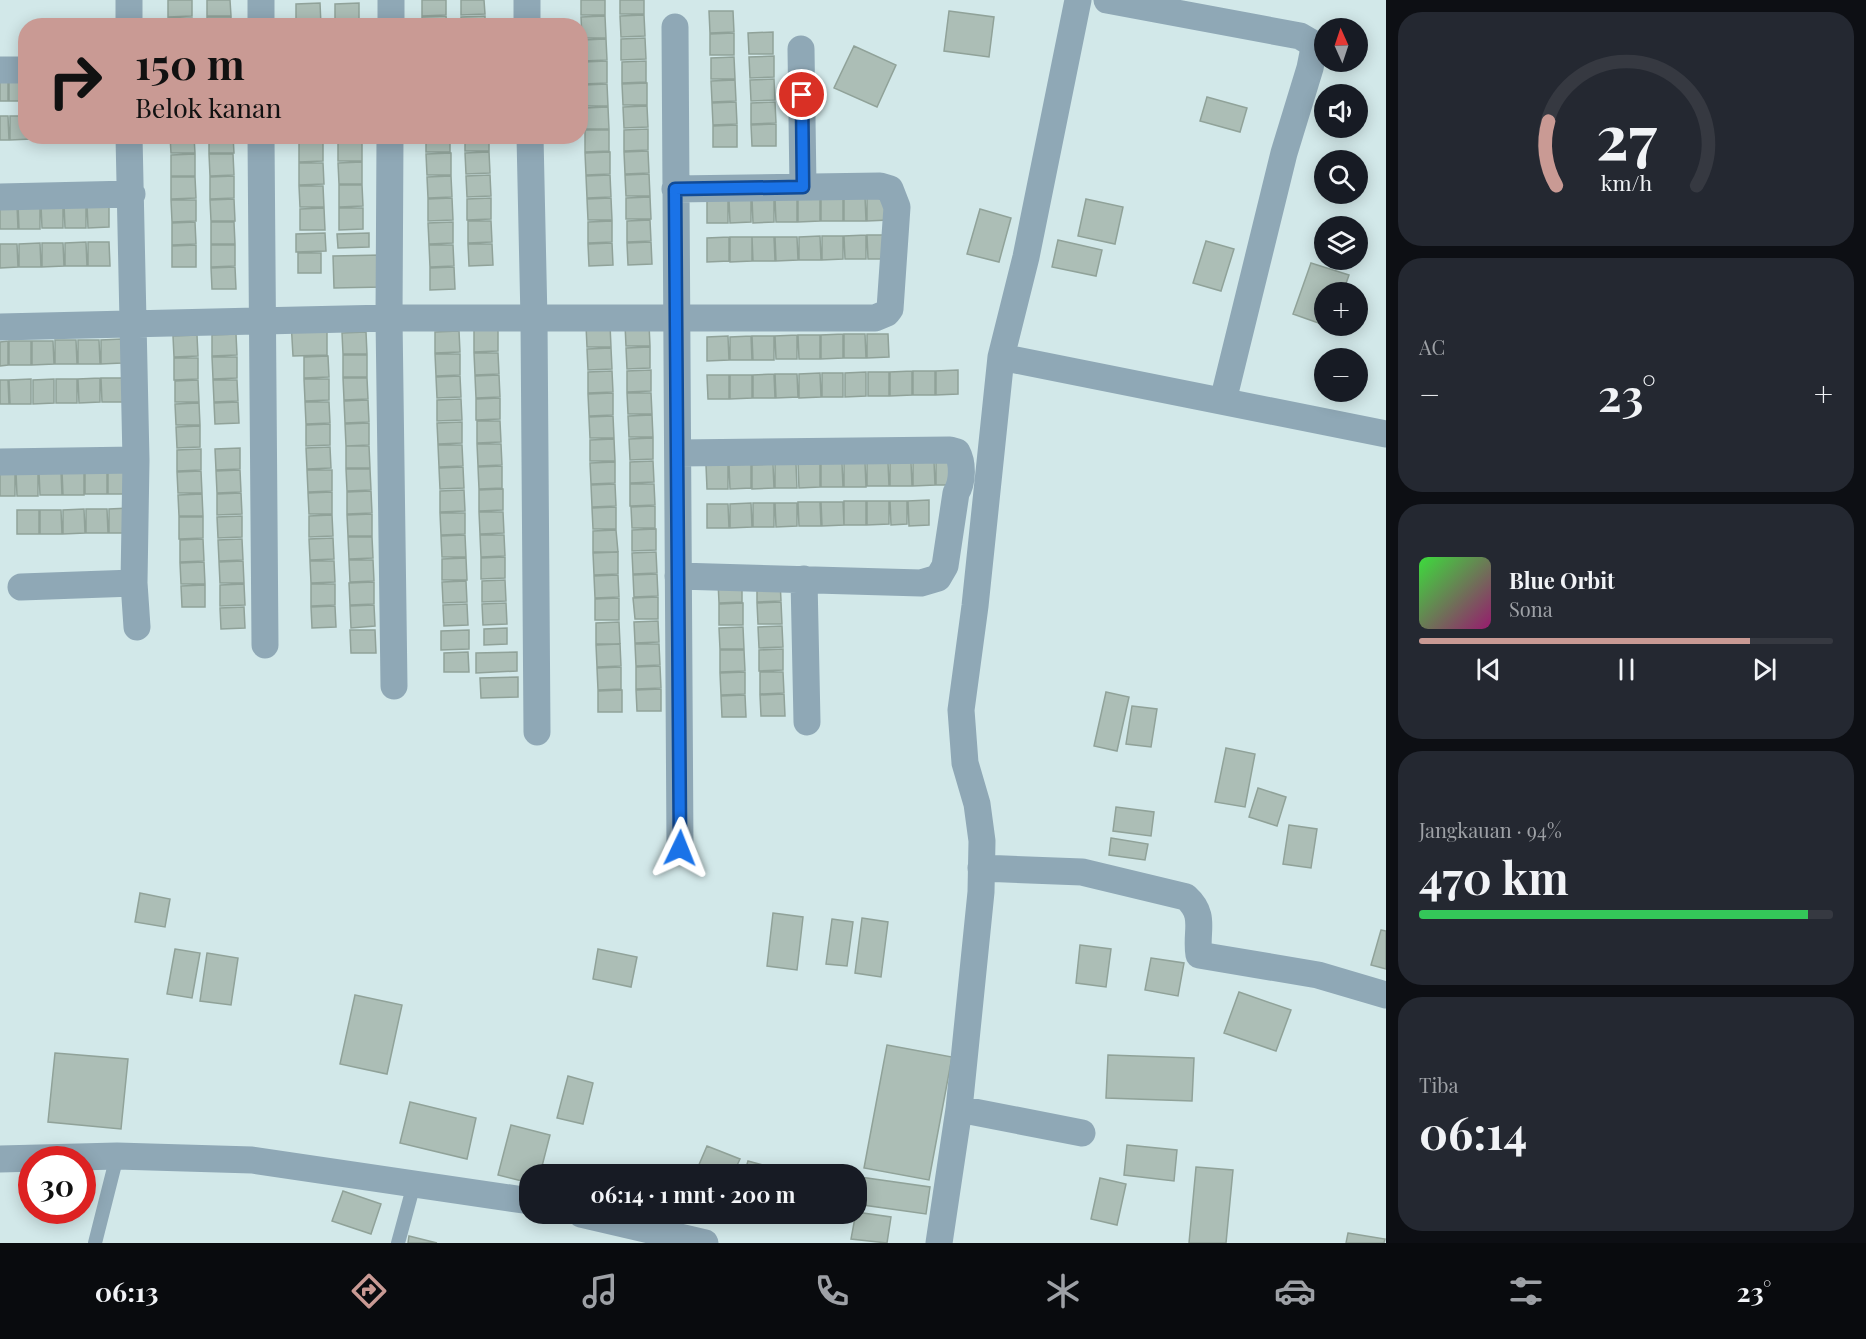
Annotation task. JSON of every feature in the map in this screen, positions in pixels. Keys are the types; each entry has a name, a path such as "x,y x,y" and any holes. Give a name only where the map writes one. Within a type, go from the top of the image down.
{"street":[{"path":"129,0 129,18"},
{"path":"261,0 261,18"},
{"path":"391,0 391,18"},
{"path":"527,0 527,18"},
{"path":"939,1243 959,1109 975,960 981,868 982,841 977,804 965,763 961,710 975,606 1001,357 1026,257 1078,0"},
{"path":"1107,0 1300,36 1312,43 1310,68 1284,153 1223,401"},
{"path":"675,27 680,848"},
{"path":"801,49 803,187"},
{"path":"0,70 18,70"},
{"path":"129,144 136,460 134,583 137,627"},
{"path":"261,144 265,645"},
{"path":"390,144 389,318 393,686"},
{"path":"530,144 537,732"},
{"path":"0,327 133,322 389,318 534,320 875,318 887,313 892,303 897,207 893,193 880,186 675,189"},
{"path":"0,197 132,194"},
{"path":"1001,357 1386,434"},
{"path":"678,576 921,583 938,578 945,566 956,493 961,484 960,457 957,452 679,453"},
{"path":"0,462 136,460"},
{"path":"804,579 807,722"},
{"path":"21,587 134,583"},
{"path":"981,868 1082,872 1186,897 1196,906 1199,914 1199,956 1318,975 1386,995"},
{"path":"959,1109 1082,1133"},
{"path":"0,1159 117,1156 252,1160 519,1199"},
{"path":"624,1224 705,1243"}],"lane":[{"path":"94,1243 117,1156"},
{"path":"398,1243 414,1184"}],"building":[{"path":"168,0 192,0 192,16 168,17"},
{"path":"207,0 230,0 231,16 207,16"},
{"path":"422,0 446,0 446,15 422,16"},
{"path":"461,0 484,0 485,14 461,15"},
{"path":"581,0 605,0 605,15 581,15"},
{"path":"620,0 644,0 644,14 620,14"},
{"path":"320,3 321,18 296,18 296,4"},
{"path":"359,3 359,18 335,18 335,4"},
{"path":"709,11 733,11 734,32 710,33"},
{"path":"949,11 994,17 989,57 944,51"},
{"path":"644,15 645,36 621,37 620,16"},
{"path":"446,16 446,18 422,18"},
{"path":"485,16 485,18 461,18"},
{"path":"605,16 606,38 588,38 588,18 581,17"},
{"path":"207,17 231,17 231,18"},
{"path":"773,32 773,54 749,54 748,33"},
{"path":"734,33 734,55 710,55 710,34"},
{"path":"645,38 646,59 621,60 621,39"},
{"path":"606,39 607,60 588,61 588,40"},
{"path":"854,46 896,65 877,107 834,88"},
{"path":"774,56 774,77 750,78 749,57"},
{"path":"734,57 735,79 711,79 711,58"},
{"path":"607,61 607,83 588,84 588,62"},
{"path":"646,61 646,82 622,83 622,62"},
{"path":"9,77 18,77 18,101 9,101"},
{"path":"0,78 8,78 8,101 0,101"},
{"path":"774,79 775,100 751,101 750,80"},
{"path":"735,80 736,101 712,102 711,81"},
{"path":"647,83 647,105 623,105 622,84"},
{"path":"607,84 608,106 588,106 588,85"},
{"path":"1207,97 1247,108 1240,132 1200,121"},
{"path":"736,102 737,124 713,125 712,103"},
{"path":"775,102 776,123 751,124 751,103"},
{"path":"647,106 648,127 624,128 623,107"},
{"path":"608,107 609,129 588,129 588,108"},
{"path":"0,116 8,116 9,140 0,140"},
{"path":"10,116 18,116 18,140 10,140"},
{"path":"776,124 776,146 752,146 751,125"},
{"path":"737,125 737,147 713,147 713,126"},
{"path":"648,129 648,150 624,151 624,130"},
{"path":"588,130 609,130 609,151 585,152 585,144 588,144"},
{"path":"170,144 194,144 195,153 171,153"},
{"path":"209,144 233,144 234,153 209,153"},
{"path":"299,144 323,144 323,161 299,162"},
{"path":"338,144 362,144 362,161 338,161"},
{"path":"426,144 450,144 450,152 426,152"},
{"path":"465,144 489,144 489,151 465,151"},
{"path":"648,151 649,173 625,174 624,152"},
{"path":"489,152 490,173 466,174 465,153"},
{"path":"610,152 610,174 586,175 585,153"},
{"path":"451,153 451,175 427,175 426,154"},
{"path":"195,154 195,176 171,176 171,155"},
{"path":"209,154 233,154 234,175 210,176"},
{"path":"362,162 362,184 339,184 338,163"},
{"path":"299,163 323,163 324,184 299,185"},
{"path":"649,174 650,196 626,196 625,175"},
{"path":"490,175 491,196 467,197 466,176"},
{"path":"610,175 611,197 587,198 586,176"},
{"path":"234,176 234,198 210,199 210,177"},
{"path":"451,176 452,197 428,198 427,177"},
{"path":"171,177 195,177 196,198 171,199"},
{"path":"339,185 362,185 363,206 339,207"},
{"path":"299,186 323,186 324,207 300,207"},
{"path":"865,196 866,221 844,221 844,197"},
{"path":"888,196 889,220 867,221 867,197"},
{"path":"650,197 651,219 626,219 626,198"},
{"path":"820,197 820,221 798,222 798,198"},
{"path":"821,197 843,197 843,221 821,221"},
{"path":"452,198 453,220 428,221 428,199"},
{"path":"491,198 491,219 467,220 467,199"},
{"path":"611,198 612,220 588,220 587,199"},
{"path":"751,198 751,222 730,223 729,199"},
{"path":"752,198 774,198 774,222 753,223"},
{"path":"775,198 797,198 797,222 776,222"},
{"path":"234,199 235,221 211,221 210,200"},
{"path":"707,199 728,199 728,223 707,223"},
{"path":"1086,199 1123,207 1115,244 1078,236"},
{"path":"171,200 196,200 196,221 172,222"},
{"path":"109,203 109,227 88,228 87,204"},
{"path":"63,204 63,228 42,228 41,205"},
{"path":"64,204 86,204 86,228 65,228"},
{"path":"0,205 17,205 18,229 0,229"},
{"path":"18,205 40,205 40,229 19,229"},
{"path":"324,208 325,230 300,230 300,209"},
{"path":"339,208 363,208 363,229 339,230"},
{"path":"980,209 1011,218 999,262 967,254"},
{"path":"650,220 651,241 627,242 627,221"},
{"path":"468,221 491,221 492,242 468,243"},
{"path":"612,221 612,242 588,243 588,222"},
{"path":"195,222 196,244 172,245 172,223"},
{"path":"211,222 234,222 235,244 211,244"},
{"path":"453,222 453,243 429,244 428,223"},
{"path":"325,233 326,251 296,252 296,234"},
{"path":"369,233 369,247 338,248 337,234"},
{"path":"866,235 866,259 845,259 844,236"},
{"path":"867,235 889,235 889,259 868,259"},
{"path":"820,236 821,260 799,260 799,237"},
{"path":"822,236 843,236 843,259 822,260"},
{"path":"729,237 729,261 707,262 707,238"},
{"path":"730,237 752,237 752,261 730,262"},
{"path":"752,237 774,237 775,261 753,261"},
{"path":"775,237 797,237 798,260 776,261"},
{"path":"1058,240 1102,250 1096,276 1052,267"},
{"path":"1206,241 1234,249 1221,291 1193,283"},
{"path":"86,242 87,266 65,266 65,243"},
{"path":"88,242 109,242 110,266 88,266"},
{"path":"651,242 652,264 628,265 627,243"},
{"path":"40,243 41,267 19,267 19,244"},
{"path":"42,243 63,243 64,266 42,267"},
{"path":"612,243 613,265 589,266 588,244"},
{"path":"0,244 17,244 18,267 0,268"},
{"path":"468,244 492,244 493,265 469,266"},
{"path":"196,245 196,267 172,267 172,246"},
{"path":"211,245 235,245 235,266 211,267"},
{"path":"429,245 453,245 454,266 430,267"},
{"path":"298,253 321,253 321,273 298,273"},
{"path":"382,255 383,287 334,288 333,256"},
{"path":"1311,263 1314,264 1314,270 1333,270 1349,275 1347,282 1314,282 1314,321 1293,314"},
{"path":"235,267 236,289 212,289 211,268"},
{"path":"454,267 455,289 430,290 430,268"},
{"path":"327,320 327,355 293,356 291,321"},
{"path":"649,324 650,346 626,346 625,325"},
{"path":"610,325 611,347 587,347 586,326"},
{"path":"474,330 498,330 498,351 474,352"},
{"path":"459,331 460,352 435,353 435,332"},
{"path":"366,332 367,354 343,354 342,333"},
{"path":"236,334 237,355 212,356 212,335"},
{"path":"843,334 843,358 821,359 821,335"},
{"path":"844,334 865,334 866,358 844,358"},
{"path":"867,334 888,334 889,357 867,358"},
{"path":"197,335 198,356 174,357 173,336"},
{"path":"797,335 797,359 776,359 775,336"},
{"path":"798,335 820,335 820,359 799,359"},
{"path":"728,336 729,360 707,361 707,337"},
{"path":"751,336 752,360 730,360 730,337"},
{"path":"752,336 774,336 774,360 753,360"},
{"path":"122,339 122,363 101,364 101,340"},
{"path":"55,340 76,340 77,364 55,364"},
{"path":"78,340 99,340 100,364 78,364"},
{"path":"8,341 8,365 0,366 0,342"},
{"path":"9,341 31,341 31,365 9,365"},
{"path":"32,341 53,341 54,364 32,365"},
{"path":"650,347 650,368 627,369 626,348"},
{"path":"611,348 612,369 588,370 587,349"},
{"path":"474,353 498,353 499,374 475,375"},
{"path":"435,354 460,354 460,375 436,376"},
{"path":"343,355 367,355 367,377 343,377"},
{"path":"328,356 329,377 304,378 304,357"},
{"path":"212,357 237,357 237,378 213,379"},
{"path":"174,358 198,358 198,379 174,380"},
{"path":"651,370 651,391 627,392 627,371"},
{"path":"958,370 958,394 936,395 936,371"},
{"path":"612,371 613,392 588,393 588,372"},
{"path":"912,371 912,395 890,396 890,372"},
{"path":"913,371 935,371 935,395 913,395"},
{"path":"866,372 866,396 845,397 845,373"},
{"path":"868,372 889,372 889,396 868,396"},
{"path":"820,373 821,397 799,398 799,374"},
{"path":"822,373 843,373 843,397 822,397"},
{"path":"774,374 775,398 753,398 753,375"},
{"path":"775,374 797,374 798,397 776,398"},
{"path":"499,375 500,397 476,398 475,376"},
{"path":"707,375 729,375 729,399 708,399"},
{"path":"730,375 752,375 752,398 730,399"},
{"path":"460,376 461,397 437,398 436,377"},
{"path":"100,378 100,402 79,403 78,379"},
{"path":"101,378 123,378 123,402 102,402"},
{"path":"343,378 367,378 368,399 344,400"},
{"path":"31,379 31,404 10,404 9,380"},
{"path":"54,379 54,403 33,404 33,380"},
{"path":"56,379 77,379 77,403 56,403"},
{"path":"304,379 329,379 329,400 305,401"},
{"path":"0,380 8,380 9,404 0,404"},
{"path":"198,380 199,402 175,402 175,381"},
{"path":"213,380 237,380 238,401 214,402"},
{"path":"613,393 613,415 589,416 588,394"},
{"path":"627,393 651,393 652,414 628,414"},
{"path":"500,398 500,419 476,420 476,399"},
{"path":"461,399 462,420 437,421 437,400"},
{"path":"368,400 369,422 345,423 344,401"},
{"path":"238,402 239,423 215,424 214,403"},
{"path":"305,402 329,402 330,423 306,424"},
{"path":"199,403 200,425 176,425 175,404"},
{"path":"652,415 653,437 629,437 628,416"},
{"path":"613,416 614,438 590,438 589,417"},
{"path":"477,421 500,421 501,442 477,443"},
{"path":"462,422 462,443 438,444 437,423"},
{"path":"369,423 369,445 346,446 345,424"},
{"path":"330,424 330,445 306,446 306,425"},
{"path":"200,426 200,447 177,448 176,427"},
{"path":"653,438 653,459 630,460 629,439"},
{"path":"614,439 615,461 590,461 590,440"},
{"path":"477,444 501,444 502,465 478,466"},
{"path":"438,445 462,445 463,466 439,467"},
{"path":"346,446 369,446 370,468 346,468"},
{"path":"330,447 331,468 307,469 306,448"},
{"path":"240,448 240,469 216,470 215,449"},
{"path":"201,449 201,470 177,471 177,450"},
{"path":"653,461 654,482 630,483 630,462"},
{"path":"934,461 935,485 913,486 913,462"},
{"path":"936,461 957,461 957,485 936,485"},
{"path":"615,462 615,483 591,484 590,463"},
{"path":"865,462 866,487 844,487 844,463"},
{"path":"888,462 889,486 867,486 867,463"},
{"path":"890,462 911,462 912,486 890,486"},
{"path":"820,463 820,487 799,488 798,464"},
{"path":"821,463 842,463 843,487 821,487"},
{"path":"751,464 751,488 730,489 729,465"},
{"path":"773,464 774,488 752,489 752,465"},
{"path":"775,464 796,464 797,488 775,488"},
{"path":"706,465 728,465 728,489 707,489"},
{"path":"502,466 502,488 479,489 478,467"},
{"path":"463,467 464,488 440,489 439,468"},
{"path":"346,469 370,469 371,490 347,491"},
{"path":"107,470 107,494 85,494 85,471"},
{"path":"108,470 130,470 130,494 108,494"},
{"path":"240,470 241,492 217,493 216,471"},
{"path":"307,470 332,470 332,491 308,492"},
{"path":"61,471 62,495 40,495 39,472"},
{"path":"62,471 84,471 84,495 63,495"},
{"path":"201,471 202,493 178,493 177,472"},
{"path":"0,472 15,472 15,496 0,496"},
{"path":"16,472 38,472 38,496 17,496"},
{"path":"615,484 616,506 592,507 591,485"},
{"path":"630,484 654,484 655,505 630,506"},
{"path":"503,489 503,510 479,511 479,490"},
{"path":"464,490 465,511 440,512 440,491"},
{"path":"371,491 372,513 347,514 347,492"},
{"path":"332,492 332,514 309,514 308,493"},
{"path":"241,493 242,514 217,515 217,494"},
{"path":"202,494 203,516 179,516 178,495"},
{"path":"929,500 929,525 909,526 908,501"},
{"path":"844,501 866,501 866,525 844,525"},
{"path":"867,501 889,501 889,524 867,525"},
{"path":"890,501 907,501 907,524 891,525"},
{"path":"798,502 820,502 821,526 799,526"},
{"path":"821,502 843,502 844,525 822,526"},
{"path":"751,503 752,527 730,528 730,504"},
{"path":"753,503 774,503 774,527 753,527"},
{"path":"775,503 797,503 797,526 776,527"},
{"path":"707,504 728,504 729,528 707,528"},
{"path":"655,506 655,528 632,528 631,507"},
{"path":"616,507 616,529 593,529 592,508"},
{"path":"130,508 130,533 109,533 109,509"},
{"path":"84,509 85,533 63,534 63,510"},
{"path":"86,509 107,509 108,533 86,533"},
{"path":"17,510 39,510 39,534 17,534"},
{"path":"40,510 61,510 62,534 40,534"},
{"path":"479,512 503,512 504,533 480,534"},
{"path":"440,513 465,513 465,534 441,535"},
{"path":"372,514 372,536 348,536 347,515"},
{"path":"332,515 333,536 309,537 309,516"},
{"path":"242,516 242,537 218,538 217,517"},
{"path":"179,517 203,517 203,538 179,539"},
{"path":"656,529 656,550 632,551 632,530"},
{"path":"616,530 618,552 593,552 593,531"},
{"path":"465,535 466,557 442,557 441,536"},
{"path":"480,535 504,535 505,556 481,557"},
{"path":"348,537 372,537 373,558 349,559"},
{"path":"333,538 334,559 310,560 309,539"},
{"path":"203,539 204,561 180,562 180,540"},
{"path":"242,539 243,560 219,561 218,540"},
{"path":"618,552 618,574 594,575 593,553"},
{"path":"656,552 657,573 633,574 632,553"},
{"path":"505,557 505,578 481,579 481,558"},
{"path":"466,558 467,580 442,580 442,559"},
{"path":"349,560 373,560 374,581 350,582"},
{"path":"243,561 244,583 220,583 219,562"},
{"path":"310,561 334,561 335,582 311,583"},
{"path":"204,562 205,584 181,584 180,563"},
{"path":"657,574 658,596 634,597 633,575"},
{"path":"618,575 619,597 595,598 594,576"},
{"path":"505,580 506,601 482,602 482,581"},
{"path":"742,580 742,602 719,603 718,581"},
{"path":"780,580 781,601 757,602 757,581"},
{"path":"466,581 467,602 443,603 442,582"},
{"path":"374,582 374,604 350,605 349,583"},
{"path":"244,584 245,605 220,606 220,585"},
{"path":"311,584 335,584 335,605 311,606"},
{"path":"205,585 205,607 182,607 181,586"},
{"path":"658,597 658,619 635,619 633,598"},
{"path":"619,598 619,620 595,620 595,599"},
{"path":"781,602 782,624 758,624 757,603"},
{"path":"506,603 507,624 483,625 482,604"},
{"path":"743,603 743,625 719,625 719,604"},
{"path":"467,604 468,625 444,626 443,605"},
{"path":"374,605 375,626 351,628 350,606"},
{"path":"335,606 336,627 312,628 311,607"},
{"path":"244,607 245,628 221,629 220,608"},
{"path":"658,621 659,642 635,643 634,622"},
{"path":"619,622 620,644 596,644 596,623"},
{"path":"782,626 783,647 759,648 758,627"},
{"path":"743,627 744,649 720,649 719,628"},
{"path":"507,628 507,644 484,645 484,629"},
{"path":"350,630 375,630 376,653 351,653"},
{"path":"469,630 469,649 441,650 441,631"},
{"path":"620,644 621,666 597,667 596,645"},
{"path":"635,644 659,644 660,665 636,666"},
{"path":"783,649 783,670 759,671 759,650"},
{"path":"720,650 744,650 745,671 720,672"},
{"path":"468,652 469,672 444,672 444,653"},
{"path":"517,652 517,671 476,673 476,653"},
{"path":"660,666 661,688 636,689 636,667"},
{"path":"621,667 621,689 598,690 597,668"},
{"path":"745,672 745,694 721,695 720,673"},
{"path":"760,672 783,672 784,693 760,694"},
{"path":"518,677 518,697 481,698 480,678"},
{"path":"661,689 661,711 637,711 636,690"},
{"path":"622,690 622,712 598,712 598,691"},
{"path":"1106,692 1129,697 1117,751 1094,746"},
{"path":"784,694 785,716 761,716 760,695"},
{"path":"745,695 746,717 722,717 721,696"},
{"path":"1132,706 1157,709 1151,747 1126,744"},
{"path":"1226,748 1255,754 1245,807 1215,802"},
{"path":"1258,788 1286,797 1277,826 1249,817"},
{"path":"1116,807 1154,812 1151,836 1113,831"},
{"path":"1289,825 1317,829 1311,868 1283,864"},
{"path":"1111,838 1148,844 1145,860 1109,855"},
{"path":"140,893 170,899 165,927 135,922"},
{"path":"773,913 803,917 797,970 767,966"},
{"path":"862,918 888,922 881,977 855,973"},
{"path":"832,919 853,922 847,966 826,964"},
{"path":"1381,930 1386,931 1386,969 1371,965"},
{"path":"1080,945 1111,949 1106,987 1076,983"},
{"path":"175,949 200,953 192,998 167,994"},
{"path":"598,949 637,957 631,987 593,979"},
{"path":"207,953 238,958 231,1005 200,1001"},
{"path":"1151,958 1184,963 1178,996 1145,990"},
{"path":"1239,992 1291,1010 1276,1051 1224,1033"},
{"path":"355,995 402,1005 387,1074 340,1064"},
{"path":"887,1045 952,1057 929,1180 867,1169 867,1164 865,1164"},
{"path":"55,1053 128,1059 121,1129 48,1122"},
{"path":"1108,1055 1194,1058 1192,1101 1106,1098"},
{"path":"568,1076 593,1083 583,1124 557,1118"},
{"path":"410,1102 476,1118 467,1159 400,1143"},
{"path":"511,1125 550,1135 543,1164 519,1164 519,1180 498,1175"},
{"path":"1127,1145 1177,1150 1174,1181 1124,1175"},
{"path":"707,1146 740,1159 738,1164 699,1164"},
{"path":"1196,1167 1233,1170 1226,1243 1189,1243"},
{"path":"867,1178 930,1187 926,1214 867,1206"},
{"path":"1100,1178 1126,1184 1117,1225 1091,1219"},
{"path":"343,1191 381,1204 371,1234 332,1221"},
{"path":"867,1214 891,1217 887,1243 851,1239 854,1224 867,1224"},
{"path":"1348,1233 1385,1239 1384,1243 1346,1243"},
{"path":"409,1236 437,1243 408,1243"}],"route":[{"path":"680,848 682,795 679,736 679,453 675,189 803,187 802,95"}]}
